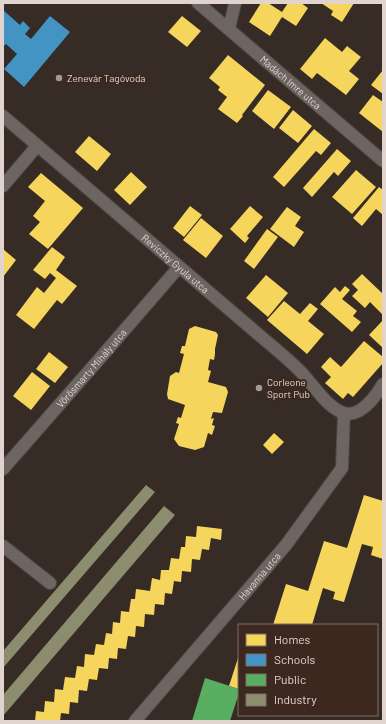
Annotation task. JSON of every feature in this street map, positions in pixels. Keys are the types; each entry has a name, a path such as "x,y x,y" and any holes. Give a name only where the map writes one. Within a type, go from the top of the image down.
{"street":[{"name":"Madách Imre utca","path":"198,3 383,161"},
{"path":"229,29 235,3"},
{"name":"Reviczky Gyula utca","path":"3,116 299,370 332,406 344,413"},
{"path":"3,186 37,146"},
{"name":"Vörösmarty Mihály utca","path":"3,469 179,267"},
{"path":"344,413 353,413 364,408 375,397 383,384"},
{"name":"Havanna utca","path":"136,721 286,546 342,468 344,413"},
{"path":"3,546 50,583"}],"building: Homes":[{"path":"261,3 268,3 282,12 288,3 301,3 308,8 296,26 282,17 270,36 249,22"},
{"path":"321,3 354,3 342,22 331,15 333,11"},
{"path":"182,16 201,31 187,47 168,32"},
{"path":"325,38 342,52 347,46 361,57 349,71 359,79 346,95 317,73 312,79 300,69"},
{"path":"228,55 265,85 237,123 218,109 227,97 218,90 220,87 209,78"},
{"path":"383,70 383,94 371,85"},
{"path":"268,90 291,107 274,129 252,111"},
{"path":"373,95 383,102 383,132 359,113"},
{"path":"293,110 312,126 298,143 279,128"},
{"path":"314,129 331,143 321,155 316,151 284,187 273,177"},
{"path":"89,136 111,154 97,171 75,152"},
{"path":"337,149 351,161 338,176 334,172 312,197 303,188"},
{"path":"356,170 376,187 352,214 332,197"},
{"path":"131,172 147,187 130,205 114,190"},
{"path":"41,173 83,208 48,249 29,234 40,222 33,216 45,201 28,187"},
{"path":"379,187 383,190 383,215 376,209 362,226 353,218"},
{"path":"190,206 202,215 184,237 173,228"},
{"path":"250,206 263,217 247,236 249,238 245,243 230,229"},
{"path":"287,207 301,217 295,226 304,232 294,247 270,229"},
{"path":"201,218 223,236 206,258 183,240"},
{"path":"267,229 278,237 254,269 244,261"},
{"path":"52,247 65,257 56,270 77,286 62,304 57,300 34,329 16,315 37,287 44,293 56,278 50,273 45,279 33,270"},
{"path":"3,249 16,260 3,277"},
{"path":"362,274 382,293 383,292 383,315 370,302 365,308 352,296 358,290 352,284"},
{"path":"266,275 288,293 268,317 246,298"},
{"path":"345,286 350,290 342,299 357,311 353,316 361,322 352,332 320,304 335,287 340,292"},
{"path":"284,301 300,314 310,303 318,309 308,321 324,334 307,354 267,320"},
{"path":"383,320 383,348 369,335"},
{"path":"195,326 216,332 218,335 214,360 210,359 208,370 211,371 208,382 226,387 228,392 222,413 213,412 211,419 214,418 212,425 215,426 212,435 208,433 204,447 195,450 179,446 174,439 179,424 176,423 178,417 181,418 185,405 168,399 167,394 170,376 176,372 179,373 184,354 180,353 182,346 185,346 189,329"},
{"path":"364,341 383,357 383,363 353,397 348,393 343,399 325,383 331,377 321,367 330,357 341,367"},
{"path":"49,352 68,367 55,383 36,369"},
{"path":"32,372 50,386 31,410 13,396"},
{"path":"274,433 284,442 272,454 263,445"},
{"path":"364,495 383,501 383,559 371,555 373,547 362,544 344,602 333,599 335,592 323,588 312,624 273,624 286,584 308,591 324,541 347,548"},
{"path":"197,526 222,529 221,540 211,538 209,550 202,549 200,560 192,559 191,572 182,571 181,582 174,581 172,594 165,593 164,605 155,604 154,615 145,614 144,627 136,626 135,637 128,636 126,649 118,648 117,659 109,658 108,669 99,668 97,680 89,679 87,691 79,690 78,703 70,702 69,714 61,713 60,721 35,721 36,711 44,712 45,701 54,702 55,689 63,690 65,677 75,678 77,666 84,667 85,654 94,655 96,644 104,645 106,633 112,634 113,622 120,623 121,611 129,612 131,599 135,599 136,589 150,591 152,578 160,580 161,570 169,570 171,558 179,559 181,547 185,547 186,536 196,537"},
{"path":"238,658 238,689 229,686"}],"building: Schools":[{"path":"3,10 20,25 23,21 30,28 25,34 31,39 50,16 70,32 24,87 4,69 17,54 6,44 3,47"}],"building: Public":[{"path":"205,678 238,689 238,696 230,721 192,721"}],"building: Industry":[{"path":"146,485 155,492 3,668 3,651"},
{"path":"164,506 175,515 3,716 3,695"}],"place":[{"name":"Zenevár Tagóvoda","path":"59,78"},
{"name":"Corleone Sport Pub","path":"259,388"}]}
